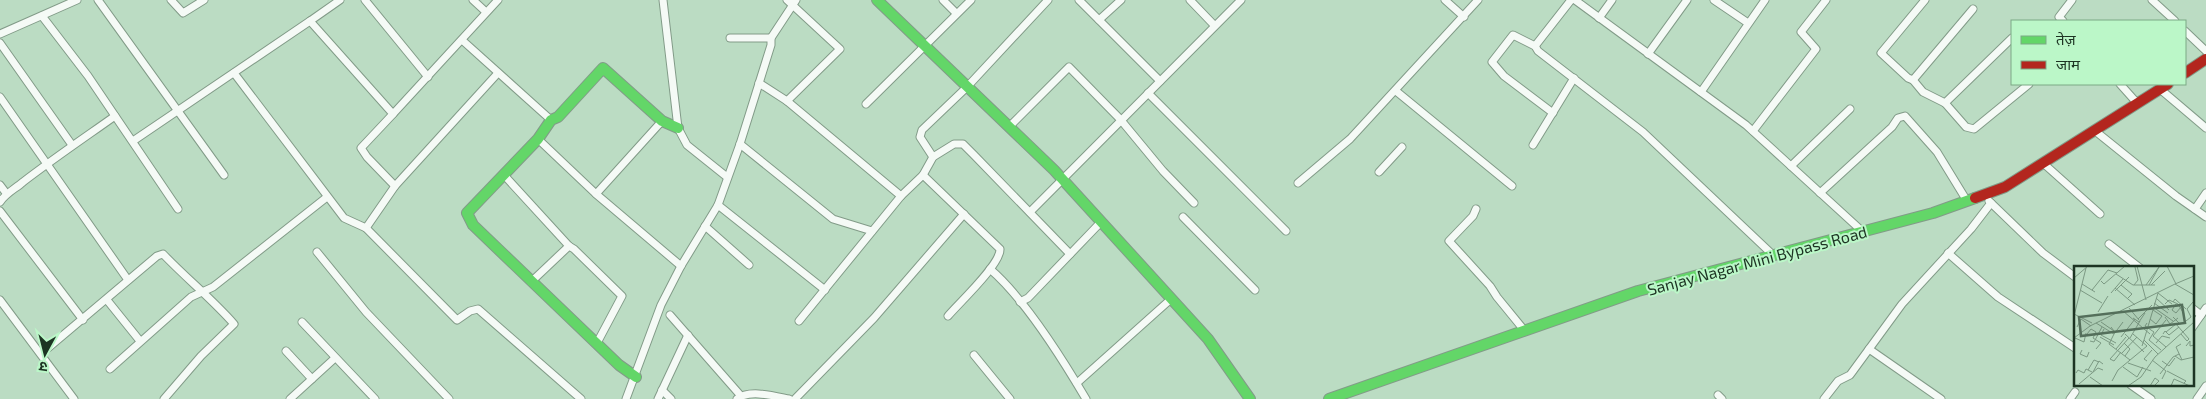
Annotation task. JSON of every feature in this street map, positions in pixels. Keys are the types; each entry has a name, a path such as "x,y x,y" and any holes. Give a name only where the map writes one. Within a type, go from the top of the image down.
{"street":[{"path":"0,34 77,0"},
{"path":"98,0 224,175"},
{"path":"171,0 184,14 204,0"},
{"path":"133,141 340,0"},
{"path":"365,0 428,77"},
{"path":"473,0 486,12"},
{"path":"395,186 367,158 361,148 498,0"},
{"path":"663,0 678,128 688,145 727,177"},
{"path":"877,0 1063,180 1208,339 1250,399"},
{"path":"943,0 956,13"},
{"path":"866,104 970,0"},
{"path":"933,157 920,137 922,130 967,86 1048,0"},
{"path":"1079,0 1160,81"},
{"path":"1099,20 1121,0"},
{"path":"1190,0 1214,25"},
{"path":"1030,212 1120,119 1241,0"},
{"path":"1445,0 1464,17"},
{"path":"1298,183 1350,139 1478,0"},
{"path":"1535,46 1573,0 1753,131 1863,232"},
{"path":"1599,18 1612,0"},
{"path":"1648,54 1687,0"},
{"path":"1714,0 1748,24"},
{"path":"1701,92 1765,0"},
{"path":"1753,131 1816,49 1800,32 1826,0"},
{"path":"1925,0 1881,53 1908,78 1913,80 1923,92 1945,103 1966,127 1974,129 2028,85"},
{"path":"2062,20 2059,16 2072,0"},
{"path":"2152,0 2174,20"},
{"path":"626,399 636,377 661,306 681,266 718,205 740,144 772,38 792,2 840,48 787,101"},
{"path":"1913,80 1973,9"},
{"path":"42,16 88,76 178,209"},
{"path":"310,21 393,114"},
{"path":"2186,32 2206,51"},
{"path":"1553,113 1504,76 1492,62 1513,35 1535,46 1538,51 1643,132 1774,256"},
{"path":"730,38 772,38"},
{"path":"1945,103 2011,39"},
{"path":"462,40 551,120"},
{"path":"0,42 72,145"},
{"path":"2186,72 2206,59"},
{"path":"1009,127 1069,67 1120,119 1163,171 1194,203"},
{"path":"636,377 619,365 531,282 473,225 467,213 538,139 551,120 558,117 603,68 662,121 678,128"},
{"path":"234,73 344,218 366,228 457,320 470,311 478,309 581,399"},
{"path":"366,228 395,186 498,73"},
{"path":"1532,145 1574,78"},
{"path":"759,83 787,101 901,196"},
{"path":"2121,85 2137,103"},
{"path":"2164,86 2206,128"},
{"name":"Sanjay Nagar Mini Bypass Road","path":"1329,399 1638,290 1863,232 1933,213 1967,201 1988,199 2164,86"},
{"path":"1396,91 1512,186"},
{"path":"1148,93 1226,174 1286,231"},
{"path":"0,97 128,280"},
{"path":"1792,166 1850,110"},
{"path":"0,202 6,194 13,191 72,145 115,116"},
{"path":"1820,193 1898,118 1905,116 1937,152 1967,201"},
{"path":"596,194 662,121"},
{"path":"2094,130 2206,217"},
{"path":"538,139 596,194 681,266"},
{"path":"740,144 833,219 872,231"},
{"path":"799,321 901,196 923,175 933,157 954,144 963,144 1070,254"},
{"path":"1379,172 1402,147"},
{"path":"2043,163 2100,214"},
{"path":"503,174 569,246 574,248 622,296 597,343"},
{"path":"923,175 1000,249 1000,254 990,270 948,316"},
{"path":"0,185 6,194"},
{"path":"2194,209 2206,194"},
{"path":"110,369 191,297 212,287 327,198"},
{"path":"1824,399 1838,382 1850,375 1902,304 1971,229 1988,199 2043,253 2074,276"},
{"path":"718,205 825,290"},
{"path":"1476,209 1473,216 1449,241 1490,286 1497,298 1524,330"},
{"path":"0,211 82,320"},
{"path":"794,399 874,318 964,214"},
{"path":"1183,217 1255,290"},
{"path":"1020,302 1028,298 1101,222"},
{"path":"705,226 749,265"},
{"path":"2109,244 2137,266"},
{"path":"531,282 569,246"},
{"path":"317,252 366,312 449,399"},
{"path":"1948,253 1998,297 2074,347"},
{"path":"42,354 157,256 163,254 202,293 211,298 234,324 201,356 164,399"},
{"path":"990,270 1001,279 1020,302 1077,383 1086,399"},
{"path":"1077,383 1171,299"},
{"path":"0,300 74,399"},
{"path":"107,300 140,341"},
{"path":"2194,325 2206,308"},
{"path":"2194,310 2201,315"},
{"path":"670,315 739,397 769,394 789,399"},
{"path":"302,322 375,399"},
{"path":"658,399 688,335"},
{"path":"1869,349 1941,399"},
{"path":"286,351 312,379"},
{"path":"974,355 1010,399"},
{"path":"290,399 335,358"},
{"path":"2132,386 2151,399"},
{"path":"2198,399 2206,386"},
{"path":"662,390 670,399"},
{"path":"2070,399 2075,392"}],"traffic: fast":[{"path":"877,0 1054,170 1208,339 1250,399"},
{"path":"636,377 619,365 473,225 467,213 538,139 551,120 558,117 603,68 662,121 678,128"},
{"path":"1329,399 1638,291 1933,213 1975,198"}],"traffic: jam":[{"path":"2186,72 2206,59"},
{"path":"1975,198 2005,187 2166,85"}]}
